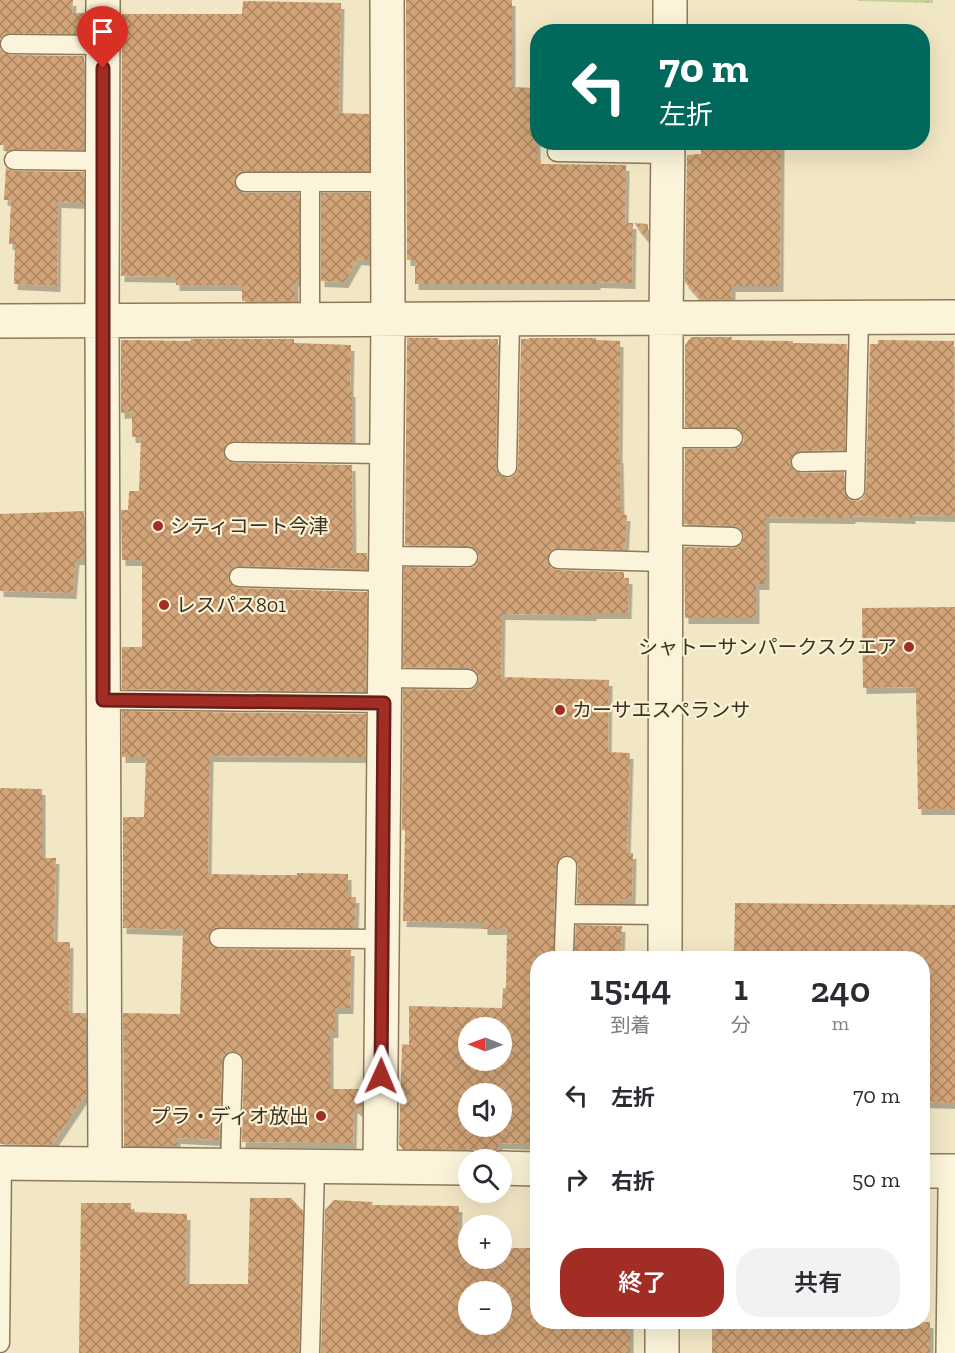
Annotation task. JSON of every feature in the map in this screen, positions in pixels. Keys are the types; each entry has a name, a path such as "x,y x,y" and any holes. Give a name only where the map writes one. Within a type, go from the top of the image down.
{"street":[{"path":"103,0 105,1164"},
{"path":"380,1167 388,320 387,0"},
{"path":"670,0 670,24"},
{"path":"665,951 665,438 668,150"},
{"path":"0,321 955,317"},
{"path":"1,1163 458,1168"},
{"path":"512,1168 530,1168"},
{"path":"930,1171 955,1171"},
{"path":"953,1353 955,1190"},
{"path":"662,1329 662,1353"}],"lane":[{"path":"10,44 103,45"},
{"path":"557,152 612,150"},
{"path":"14,160 102,161"},
{"path":"245,182 387,182"},
{"path":"310,182 310,320"},
{"path":"855,490 859,317"},
{"path":"507,467 510,320"},
{"path":"665,438 733,438"},
{"path":"234,452 386,454"},
{"path":"801,462 856,461"},
{"path":"558,559 665,549 733,537"},
{"path":"239,577 385,568 468,557"},
{"path":"103,700 385,691 468,679"},
{"path":"564,950 567,866"},
{"path":"566,914 665,915"},
{"path":"219,938 382,939"},
{"path":"230,1166 233,1062"},
{"path":"0,1343 1,1163"},
{"path":"310,1353 315,1167"}],"green space":[{"path":"933,0 933,3 858,1"}],"building":[{"path":"0,0 73,0 72,13 84,13 84,34 10,33 0,39"},
{"path":"406,0 512,0 512,87 530,88 530,150 537,150 537,159 541,159 541,164 626,165 625,223 633,223 632,283 415,284 415,260 407,260"},
{"path":"243,1 341,3 339,113 369,114 369,171 245,171 235,177 235,187 244,193 299,193 299,281 295,281 295,301 242,301 242,285 176,285 176,277 121,276 122,14 242,14"},
{"path":"0,49 10,55 84,56 84,150 14,149 6,152 6,145 0,145"},
{"path":"701,150 781,150 780,286 732,286 732,299 700,299 685,282 687,155 701,154"},
{"path":"6,167 14,171 84,172 84,203 58,202 57,286 14,284 15,244 9,244 11,200 4,200"},
{"path":"321,193 369,193 369,260 358,259 345,282 321,281"},
{"path":"634,223 648,224 648,240"},
{"path":"691,337 732,337 732,340 847,344 845,450 800,451 792,456 790,463 795,471 801,473 844,472 845,495 855,501 861,500 866,490 870,344 878,344 878,340 954,341 955,516 766,517 766,584 756,584 756,618 685,618 684,547 733,548 742,543 744,537 743,532 734,526 684,524 685,449 734,449 743,443 744,439 742,432 734,427 685,427 685,345"},
{"path":"407,338 498,339 496,467 501,476 507,478 516,473 518,467 521,339 596,338 596,340 620,341 619,457 621,515 627,515 625,550 558,548 549,553 547,559 548,565 557,570 624,572 624,578 629,578 628,613 502,614 501,677 609,680 608,752 630,753 627,853 633,853 632,899 622,899 622,903 577,903 577,861 568,855 562,856 557,861 554,951 530,951 530,1144 499,1143 498,1149 403,1149 399,1145 402,1044 409,1045 409,1006 502,1008 503,988 506,988 507,929 484,929 484,923 403,921 405,830 402,830 403,689 468,690 477,685 479,679 477,673 469,668 403,667 404,567 473,567 479,557 473,547 405,545"},
{"path":"191,339 294,339 294,343 351,345 352,442 234,441 225,446 223,452 228,461 234,463 352,465 353,553 367,553 367,569 239,566 230,571 228,577 233,586 239,588 367,592 366,692 122,689 122,647 142,647 142,560 122,560 121,510 128,510 129,491 139,491 141,437 132,437 132,412 121,413 121,340 191,341"},
{"path":"84,511 84,559 76,559 73,593 0,591 0,514"},
{"name":"シャトーサンパークスクエア","path":"955,607 955,809 918,809 916,687 863,688 862,608"},
{"path":"122,711 366,714 365,757 210,756 208,874 348,874 348,897 356,897 355,925 352,925 352,928 219,927 210,932 208,939 213,947 219,949 351,950 350,1008 335,1008 335,1032 330,1032 330,1089 362,1089 362,1113 354,1107 353,1143 242,1142 244,1062 239,1053 233,1051 227,1052 222,1062 219,1140 177,1138 177,1146 124,1146 123,1013 180,1014 183,930 123,928 123,817 144,817 146,757 122,757"},
{"path":"0,788 42,789 42,858 56,858 54,942 70,942 69,1013 86,1013 86,1094 52,1145 0,1144"},
{"path":"735,903 955,905 955,1103 930,1102 930,951 734,951"},
{"path":"576,925 622,926 621,951 574,951"},
{"path":"250,1198 291,1198 303,1211 299,1353 79,1353 81,1203 131,1203 131,1212 187,1214 186,1284 248,1284"},
{"path":"334,1200 373,1202 372,1205 459,1206 458,1269 512,1269 512,1248 530,1248 530,1329 630,1329 630,1353 321,1353 325,1210"},
{"path":"712,1329 930,1329 930,1353 712,1353"}],"place":[{"name":"シティコート今津","path":"158,526"},
{"name":"レスパス801","path":"164,605"},
{"name":"シャトーサンパークスクエア","path":"909,647"},
{"name":"カーサエスペランサ","path":"560,710"},
{"name":"プラ・ディオ放出","path":"321,1116"}],"route":[{"path":"103,68 103,700 384,703 381,1076"}]}
